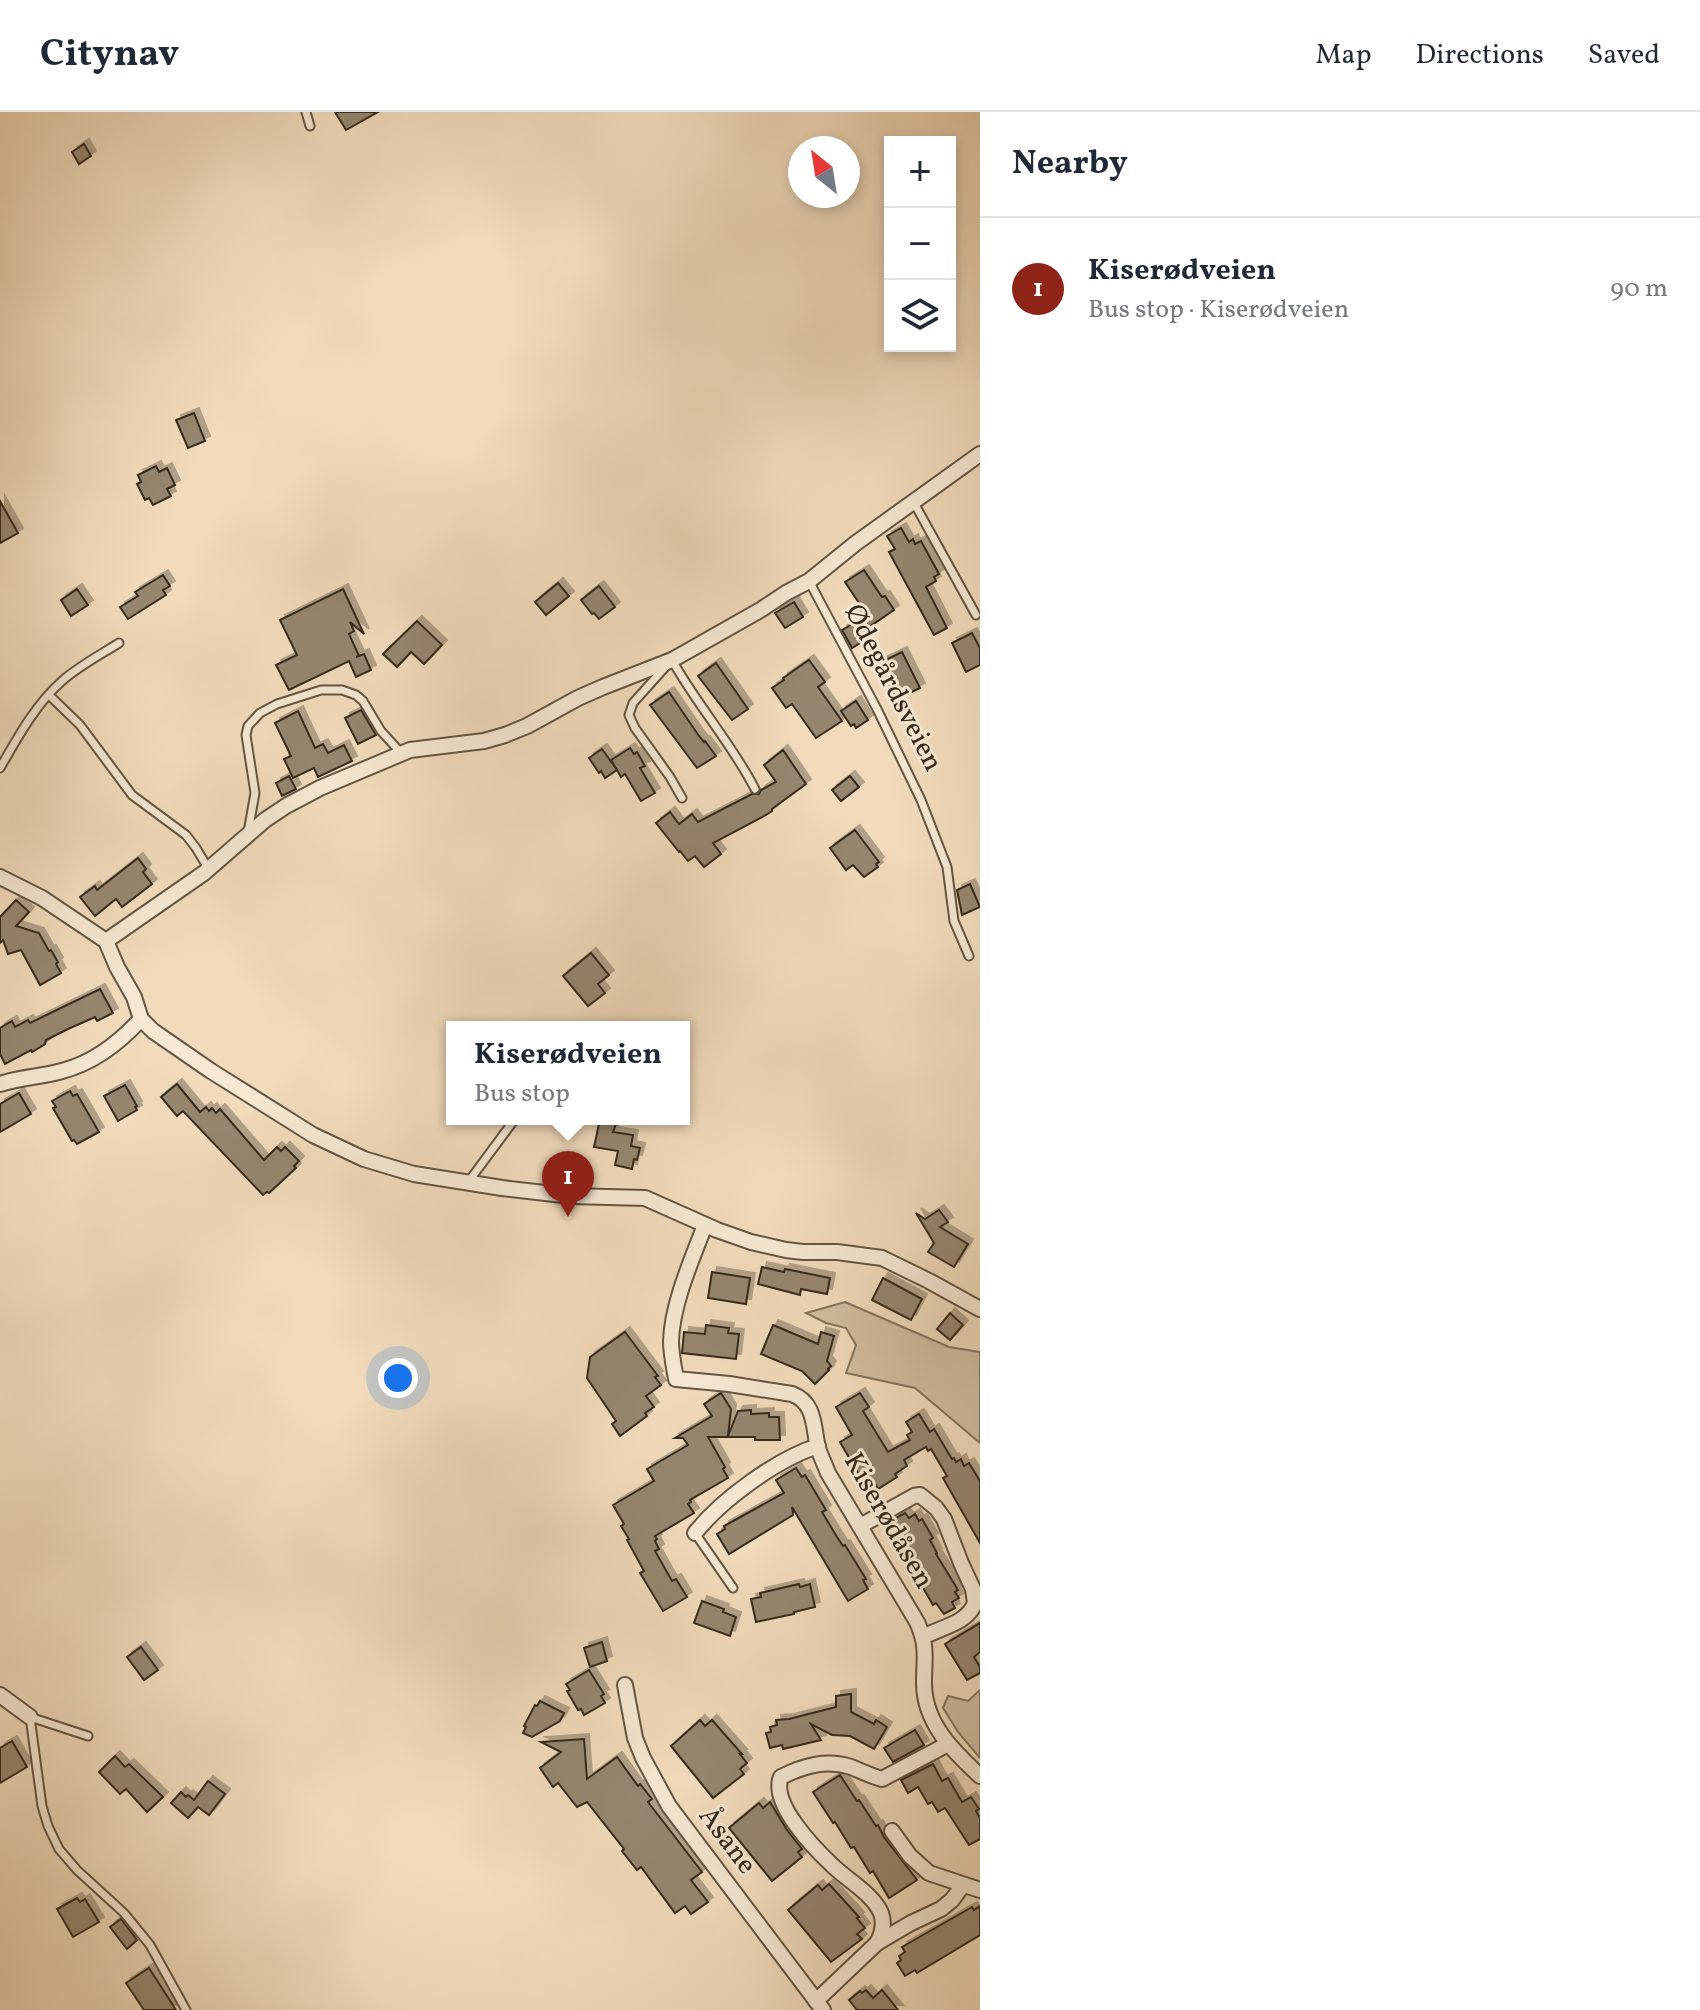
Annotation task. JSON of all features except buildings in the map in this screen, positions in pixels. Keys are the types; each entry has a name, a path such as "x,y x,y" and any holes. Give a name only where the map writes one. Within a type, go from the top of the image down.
{"street":[{"path":"106,941 209,869 286,806 320,788 410,750 484,741 505,735 603,687 670,661 809,581 856,543 980,454"},
{"path":"0,877 42,898 106,941 134,997 141,1019 167,1041 313,1135 364,1159 414,1174 468,1183 571,1196 645,1198 751,1242 786,1250 882,1258 980,1309"},
{"path":"0,1084 75,1067 105,1052 141,1019"},
{"name":"Kiserødåsen","path":"705,1225 673,1323 671,1342 676,1379 779,1391 797,1396 809,1406 828,1473 923,1637 926,1654 924,1686 935,1725 948,1744 980,1776"},
{"path":"695,1533 746,1486 793,1456 818,1446"},
{"path":"860,1526 920,1495 944,1519 976,1596 975,1603 969,1614 923,1637"},
{"name":"Åsane","path":"625,1685 635,1738 669,1806 820,2005"},
{"path":"0,1695 30,1717"},
{"path":"820,2005 877,1943 883,1925 877,1908 816,1848 784,1807 778,1783 781,1777 819,1763 846,1765 882,1779 948,1744"},
{"path":"892,1831 910,1856 929,1873 980,1890"},
{"path":"877,1943 941,1909 963,1885"}],"lane":[{"path":"306,112 310,126"},
{"path":"913,501 976,615"},
{"name":"Ødegårdsveien","path":"809,581 921,800 947,867 954,921 969,956"},
{"path":"0,768 35,711 60,683 119,643"},
{"path":"682,798 629,715 633,703 670,661 755,789"},
{"path":"248,834 255,793 246,735 248,726 260,713 277,704 321,690 342,690 356,695 381,731 402,754"},
{"path":"49,695 80,725 132,795 186,835 209,869"},
{"path":"468,1183 511,1125"},
{"path":"695,1533 733,1588"},
{"path":"88,1736 30,1717 42,1806 48,1826 59,1849 124,1913 150,1945 186,2010"}],"shaded area":[{"path":"845,1302 949,1347 980,1352 980,1443 915,1388 846,1373 856,1345 846,1328 806,1313"},
{"path":"980,1690 980,1758 943,1708 948,1696 968,1701"}],"place":[{"name":"Kiserødveien","path":"568,1217"}]}
